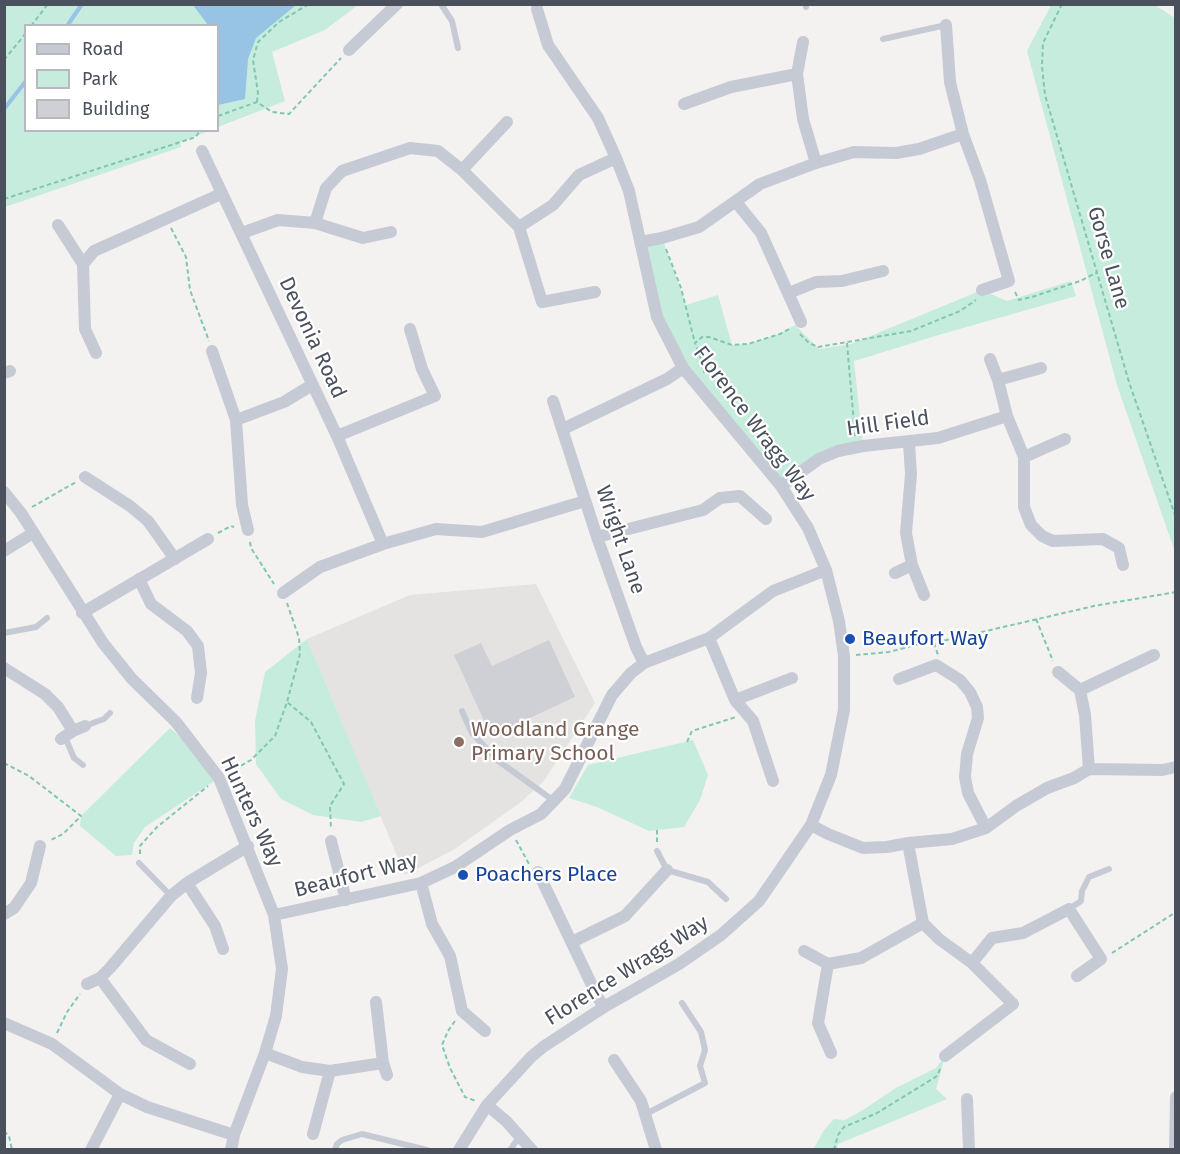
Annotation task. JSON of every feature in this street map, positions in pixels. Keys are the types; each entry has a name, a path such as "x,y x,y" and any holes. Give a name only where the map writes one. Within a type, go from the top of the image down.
{"street":[{"path":"349,50 397,4"},
{"name":"Florence Wragg Way","path":"459,1149 487,1105 543,1047 604,1007 679,964 721,935 759,901 811,825 831,774 844,710 844,656 839,621 826,570 808,528 781,486 682,368 657,317 629,191 616,158 598,118 548,45 535,6"},
{"path":"946,25 950,82 963,134 980,180 1009,281 982,290"},
{"path":"803,42 797,74 803,119 816,163"},
{"path":"684,104 731,87 797,74"},
{"path":"462,170 507,122"},
{"path":"640,242 699,227 760,184 816,163 854,152 896,153 919,149 963,134"},
{"path":"315,223 326,188 342,171 410,148 438,151 462,170 519,227 542,302 595,292"},
{"name":"Devonia Road","path":"202,151 337,436 383,544"},
{"path":"519,227 553,205 579,175 616,158"},
{"path":"83,264 94,252 221,194"},
{"path":"736,202 761,233 801,322"},
{"path":"242,233 278,220 315,223 363,238 391,232"},
{"path":"58,225 83,264 85,329 96,353"},
{"path":"789,293 816,282 842,281 884,271"},
{"path":"337,436 435,396 422,369 410,329"},
{"path":"213,351 236,420 242,505 248,530"},
{"path":"990,359 1007,416 1024,457 1024,507 1031,525 1042,536 1053,541 1103,539 1119,548 1123,565"},
{"path":"563,429 667,379 682,368"},
{"path":"998,380 1041,368"},
{"path":"236,420 284,402 312,385"},
{"name":"Wright Lane","path":"553,401 597,537 636,647 644,663"},
{"name":"Hill Field","path":"781,486 819,459 838,451 938,438 1007,416"},
{"path":"1024,457 1065,439"},
{"path":"909,442 911,474 906,533 912,565 924,595"},
{"path":"85,477 130,506 148,521 176,559"},
{"name":"Hunters Way","path":"4,492 21,513 103,643 132,679 176,722 219,778 274,915 282,969 276,1016 231,1149"},
{"path":"597,537 703,510 720,498 741,496 765,519"},
{"path":"283,593 320,567 383,544 436,529 482,532 585,501"},
{"path":"4,551 33,533"},
{"path":"82,613 208,539"},
{"path":"1119,548 1130,541"},
{"path":"895,573 912,565"},
{"name":"Beaufort Way","path":"274,915 421,883 455,867 510,830 541,814 565,789 612,695 631,673 644,663 709,638 773,591 826,570"},
{"path":"139,579 151,604 188,631 198,646 201,673 197,698"},
{"path":"709,638 735,700 753,721 773,781"},
{"path":"1080,690 1154,655"},
{"path":"899,679 938,661 970,692 977,707 978,718 967,753 965,777 968,793 986,828"},
{"path":"4,668 45,694 58,707 66,736 85,726"},
{"path":"1058,672 1080,690 1085,715 1089,769"},
{"path":"735,700 792,678"},
{"path":"811,825 863,848 952,839 986,828 1016,806 1047,788 1074,778 1089,769 1162,770 1176,767"},
{"path":"331,841 346,900"},
{"path":"908,843 923,924 972,963 1013,1004 945,1056"},
{"path":"4,914 14,908 31,883 40,846"},
{"path":"87,984 100,978 171,896 187,883 248,846"},
{"path":"572,942 625,916 667,870"},
{"path":"538,872 604,1007"},
{"path":"187,883 215,926 223,949"},
{"path":"421,883 432,924 450,956 462,1011 485,1031"},
{"path":"972,963 992,938 1023,933 1070,909 1101,959 1077,976"},
{"path":"804,951 828,964 861,958 923,924"},
{"path":"828,964 818,1023 831,1053"},
{"path":"100,978 146,1040 190,1064"},
{"path":"265,1053 302,1067 330,1071 385,1069 376,1002"},
{"path":"4,1023 52,1044 120,1094 147,1107 234,1135"},
{"path":"614,1060 641,1101 656,1149"},
{"path":"313,1134 330,1071"},
{"path":"91,1149 120,1094"},
{"path":"1175,1149 1176,1097"},
{"path":"967,1099 969,1149"},
{"path":"487,1105 506,1121 532,1149"}],"lane":[{"path":"441,4 453,21 458,48"},
{"path":"883,39 946,25"},
{"path":"4,633 36,627 47,618"},
{"path":"462,711 472,733 497,760 555,802"},
{"path":"85,726 104,719 110,713"},
{"path":"66,736 74,758 83,765"},
{"path":"657,851 667,870 708,882 726,899"},
{"path":"139,863 171,896"},
{"path":"1070,909 1082,901 1082,891 1089,877 1108,869"},
{"path":"646,1114 705,1083 700,1066 705,1050 701,1032 682,1003"},
{"path":"335,1149 342,1140 362,1134 428,1149"},
{"path":"510,1149 520,1136"}],"path":[{"path":"33,24 48,4"},
{"path":"257,102 258,93 253,60 258,42 279,22 309,4"},
{"name":"Gorse Lane","path":"1062,4 1042,43 1045,95 1129,382 1176,518"},
{"path":"4,60 24,35"},
{"path":"257,102 272,112 289,114 349,50"},
{"path":"219,116 257,102"},
{"path":"4,199 196,137 199,132"},
{"path":"165,218 186,257 190,290 213,351"},
{"path":"662,238 681,288 695,343 704,367 705,396"},
{"path":"1009,281 1019,300 1035,297 1097,273"},
{"path":"801,322 797,332 808,343 818,347 847,343 911,331 935,322 960,311 979,298 982,290"},
{"path":"695,343 702,337 709,337 718,343 748,344 780,334 801,322"},
{"path":"847,343 855,448"},
{"path":"21,513 85,477"},
{"path":"139,863 140,846 157,826 219,778 251,760 274,736 287,702 300,654 299,638 283,593 272,583 251,548 248,530 231,526 208,539"},
{"path":"844,656 889,652 1094,606 1176,592"},
{"path":"1036,619 1058,672"},
{"path":"934,643 938,661"},
{"path":"287,702 311,722 344,784 330,806 331,841"},
{"path":"687,742 692,731 747,714"},
{"path":"4,763 29,776 81,816 63,834 40,846"},
{"path":"510,830 530,865 538,872"},
{"path":"657,830 657,851"},
{"path":"1101,959 1176,912"},
{"path":"52,1044 67,1012 87,984"},
{"path":"462,1011 448,1031 442,1045 450,1068 465,1096 487,1105"},
{"path":"834,1149 838,1135 844,1127 878,1113 937,1076 945,1056"},
{"path":"4,1131 9,1136 12,1149"}],"shaded area":[{"name":"Woodland Grange Primary School","path":"536,584 595,703 543,782 521,802 455,849 405,875 307,639 410,595"}],"green space":[{"path":"5,5 358,5 325,30 272,52 285,101 219,127 219,24 24,24 24,132 206,132 180,142 181,147 5,207"},
{"path":"1051,5 1155,5 1175,18 1175,552 1117,385 1027,51"},
{"path":"662,238 686,305 718,295 732,345 748,344 780,334 795,325 819,349 851,344 982,290 1007,301 1071,281 1076,296 854,361 863,446 819,459 781,486 691,376 657,317 640,242"},
{"path":"307,639 381,816 361,822 313,815 281,799 256,764 255,721 265,672"},
{"path":"170,728 208,761 219,778 145,827 134,843 132,855 116,856 80,826 81,816"},
{"path":"693,740 708,775 700,800 684,827 649,831 597,807 569,798 588,765"},
{"path":"945,1056 936,1089 947,1099 838,1144 837,1149 813,1150 824,1130 834,1119 845,1120 863,1110 894,1089 936,1068"}],"water":[{"path":"193,5 296,5 256,38 248,59 245,99 219,105 219,24 207,24"}],"building":[{"path":"549,640 575,697 491,736 454,655 481,643 492,666"}],"waterway":[{"path":"68,24 82,4"},
{"path":"4,109 24,84"}],"place":[{"name":"Beaufort Way","path":"850,639"},
{"name":"Woodland Grange Primary School","path":"459,742"},
{"name":"Poachers Place","path":"463,875"}]}
